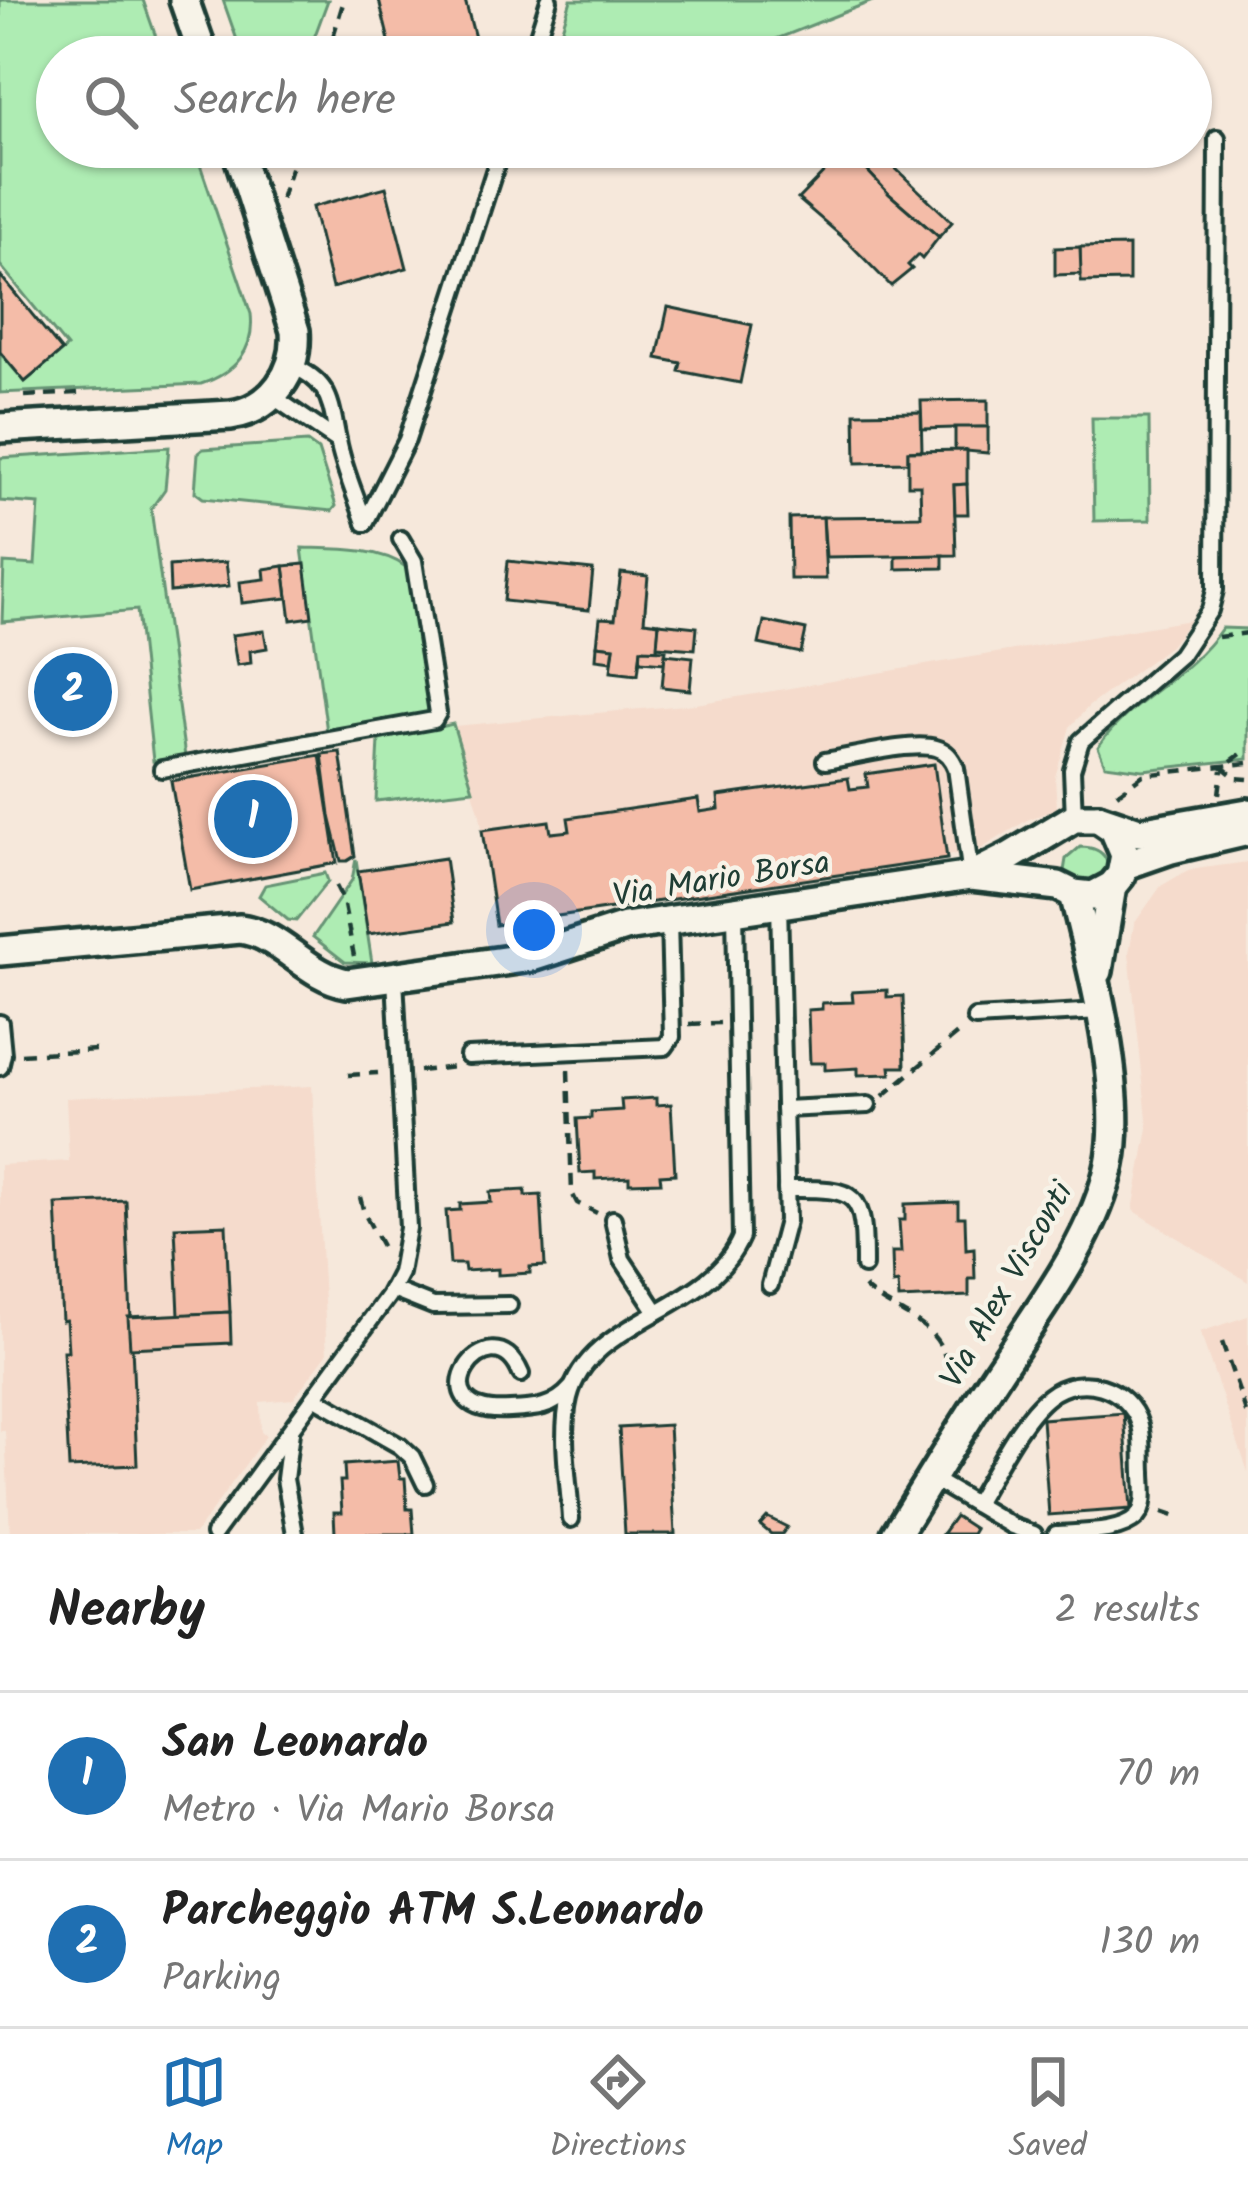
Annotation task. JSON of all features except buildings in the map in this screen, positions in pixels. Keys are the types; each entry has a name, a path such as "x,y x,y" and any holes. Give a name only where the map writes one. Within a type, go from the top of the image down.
{"street":[{"path":"184,0 197,36"},
{"path":"0,428 231,416 259,406 282,380 296,343 292,314 243,168"},
{"path":"1066,890 1048,869 1046,855 1051,836 1077,821 1139,832 1248,813"},
{"path":"1077,821 1114,829 1122,840 1119,876"},
{"name":"Via Mario Borsa","path":"970,876 1077,821"},
{"name":"Via Mario Borsa","path":"0,951 240,929 267,938 328,979 347,983 532,957 608,931 669,920 970,876 1093,896 1119,876 1171,849 1248,831"},
{"name":"Via Alex Visconti","path":"1096,981 1119,876"},
{"name":"Via Alex Visconti","path":"896,1534 1061,1273 1102,1193 1110,1165 1114,1117 1096,981 1066,890"}],"lane":[{"path":"538,36 549,0"},
{"path":"1077,821 1072,770 1081,741 1180,655 1195,638 1215,590 1217,138"},
{"path":"282,380 316,381 332,400 338,441 364,523 407,440 495,168"},
{"path":"282,380 338,441"},
{"path":"162,769 431,722 437,717 412,552 401,539"},
{"path":"825,761 922,747 948,754 956,769 970,876"},
{"path":"770,1285 784,1241 786,1189 778,904"},
{"path":"521,1374 518,1364 501,1352 481,1352 461,1375 464,1395 488,1412 536,1409 556,1402 600,1350 720,1270 741,1238 735,910"},
{"path":"469,1056 665,1047 672,1037 669,920"},
{"path":"214,1534 400,1273 409,1228 395,978"},
{"path":"975,1018 1100,1011"},
{"path":"0,1023 2,1061"},
{"path":"784,1108 868,1105"},
{"path":"786,1189 834,1189 851,1197 862,1216 864,1266"},
{"path":"614,1220 622,1259 657,1312"},
{"path":"393,1289 433,1306 508,1305"},
{"path":"571,1519 567,1428 574,1384"},
{"path":"975,1504 1042,1402 1066,1385 1106,1387 1126,1403 1139,1424 1143,1506 1125,1527 1056,1534"},
{"path":"314,1397 400,1446 412,1457 425,1484"},
{"path":"292,1427 285,1479 295,1534"},
{"path":"931,1478 1034,1534"}],"path":[{"path":"333,36 344,0"},
{"path":"279,205 291,168"},
{"path":"25,396 78,393"},
{"path":"1211,638 1248,633"},
{"path":"1232,761 1248,749"},
{"path":"1077,821 1143,775 1248,763"},
{"path":"1222,768 1236,778 1248,779"},
{"path":"1220,800 1222,768"},
{"path":"336,886 356,967"},
{"path":"868,1105 975,1018"},
{"path":"672,1024 738,1022"},
{"path":"2,1061 97,1050"},
{"path":"568,1052 572,1193 581,1205 614,1220"},
{"path":"360,1197 364,1213 400,1273"},
{"path":"864,1266 860,1283 889,1307 936,1334 945,1357"},
{"path":"1222,1342 1248,1418"}],"shaded area":[{"path":"1190,620 1170,646 1089,706 1070,727 1055,777 1057,809 1027,820 978,851 496,925 480,815 454,726 696,704"},
{"path":"1248,862 1248,1282 1133,1210 1148,1128 1129,953 1134,924 1161,886 1188,870"},
{"path":"312,1086 327,1354 293,1399 260,1402 261,1432 266,1436 195,1534 10,1534 5,1431 0,1431 0,1165 69,1161 66,1098"},
{"path":"1248,1316 1248,1472 1200,1332"}],"green space":[{"path":"0,0 143,0 156,36 36,36 36,168 201,168 251,314 246,349 233,367 201,384 0,393 0,353 25,382 67,347 0,265"},
{"path":"223,0 328,0 315,36 236,36"},
{"path":"571,0 875,0 784,36 560,36"},
{"path":"1092,418 1149,418 1150,520 1094,521"},
{"path":"307,442 318,450 336,506 332,511 203,498 195,492 198,453 203,449"},
{"path":"169,447 165,489 151,509 185,757 153,761 137,610 2,622 4,563 35,565 39,504 0,501 0,458"},
{"path":"302,548 370,552 406,567 430,706 426,713 327,732"},
{"path":"1222,628 1248,629 1248,759 1143,770 1105,765 1098,747 1111,730 1193,661"},
{"path":"453,724 473,790 376,801 379,740"},
{"path":"1080,847 1097,850 1106,859 1102,887 1063,877 1066,859"},
{"path":"356,859 372,963 345,962 313,937 352,880"},
{"path":"325,873 328,881 296,921 288,920 259,896 265,885"}],"place":[{"name":"Parcheggio ATM S.Leonardo","path":"73,692"},
{"name":"San Leonardo","path":"253,819"}]}
